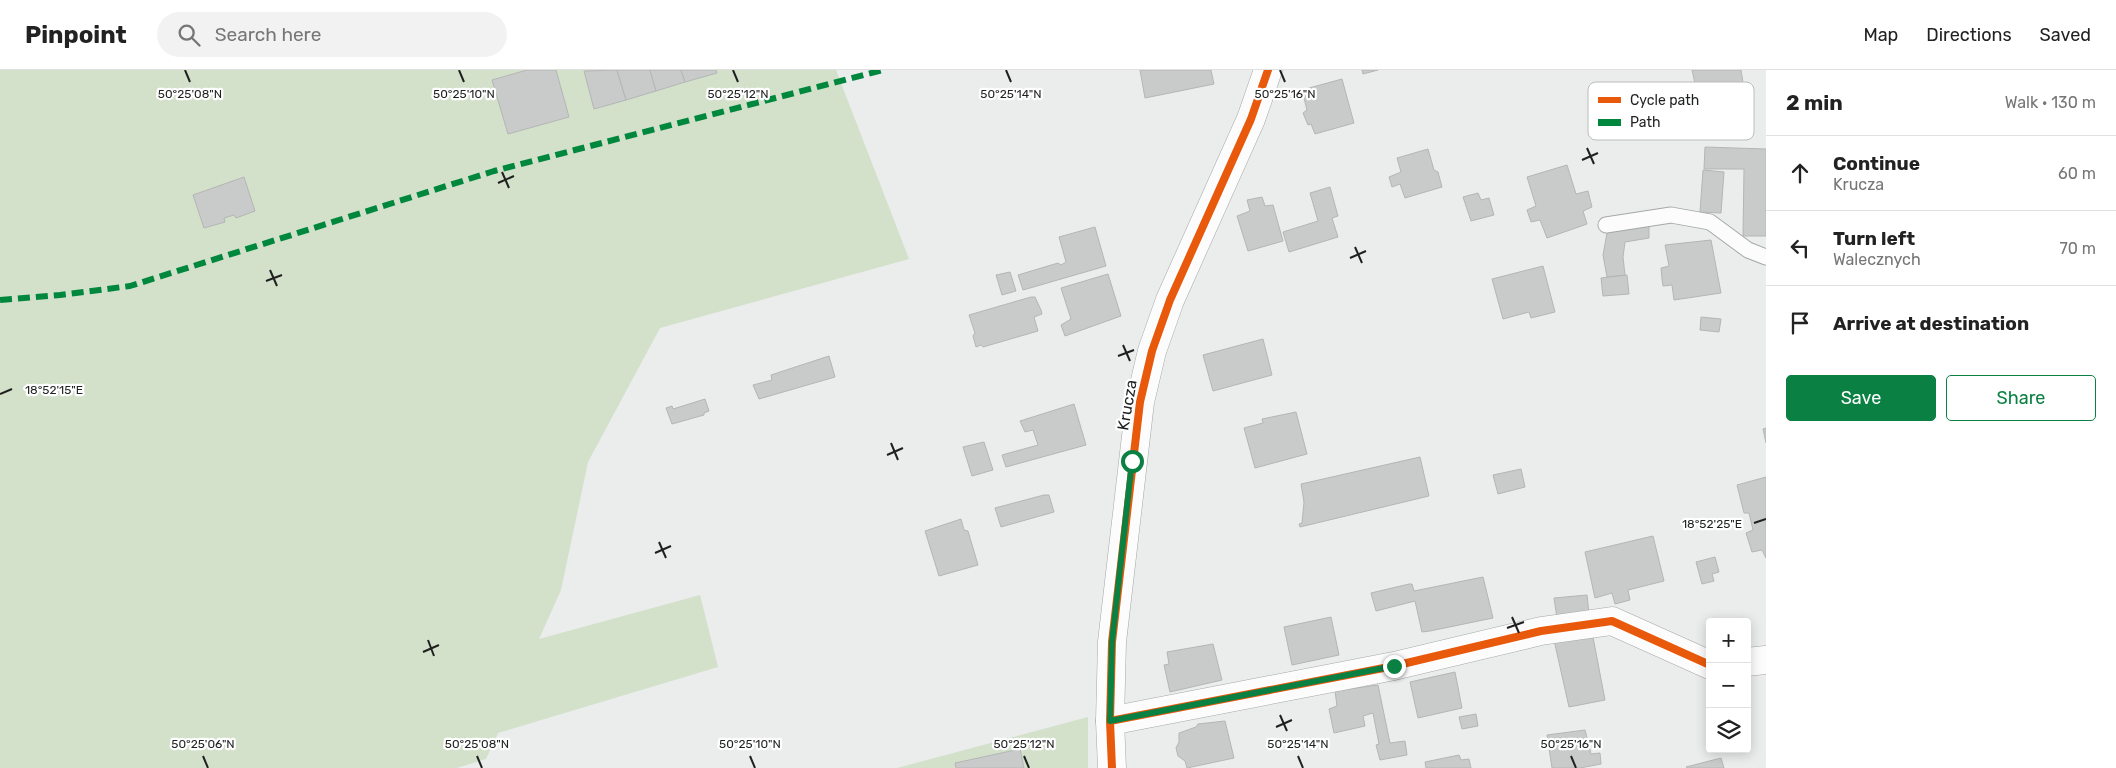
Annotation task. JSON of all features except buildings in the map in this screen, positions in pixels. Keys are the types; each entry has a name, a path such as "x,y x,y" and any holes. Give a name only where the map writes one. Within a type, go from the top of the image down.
{"street":[{"name":"Krucza","path":"1112,768 1110,721 1112,642 1140,402 1152,351 1170,300 1251,120 1268,70"},
{"path":"1110,721 1394,666 1541,631 1612,621 1706,663"},
{"path":"1751,662 1766,660"}],"lane":[{"path":"1606,225 1671,215 1681,216 1710,222 1748,250 1766,257"}],"green space":[{"path":"0,70 836,70 909,259 660,328 588,462 561,590 539,639 700,595 718,667 498,733 486,759 457,768 0,768"},
{"path":"1088,717 1088,768 897,768"}],"marked path":[{"path":"0,300 130,286 494,171 883,70"}],"cycle path":[{"path":"1112,768 1110,721 1112,642 1140,402 1152,351 1170,300 1251,119 1268,70"},
{"path":"1110,721 1394,666 1541,631 1612,621 1706,663"}],"route":[{"path":"1132,461 1112,642 1110,721 1394,666"}]}
